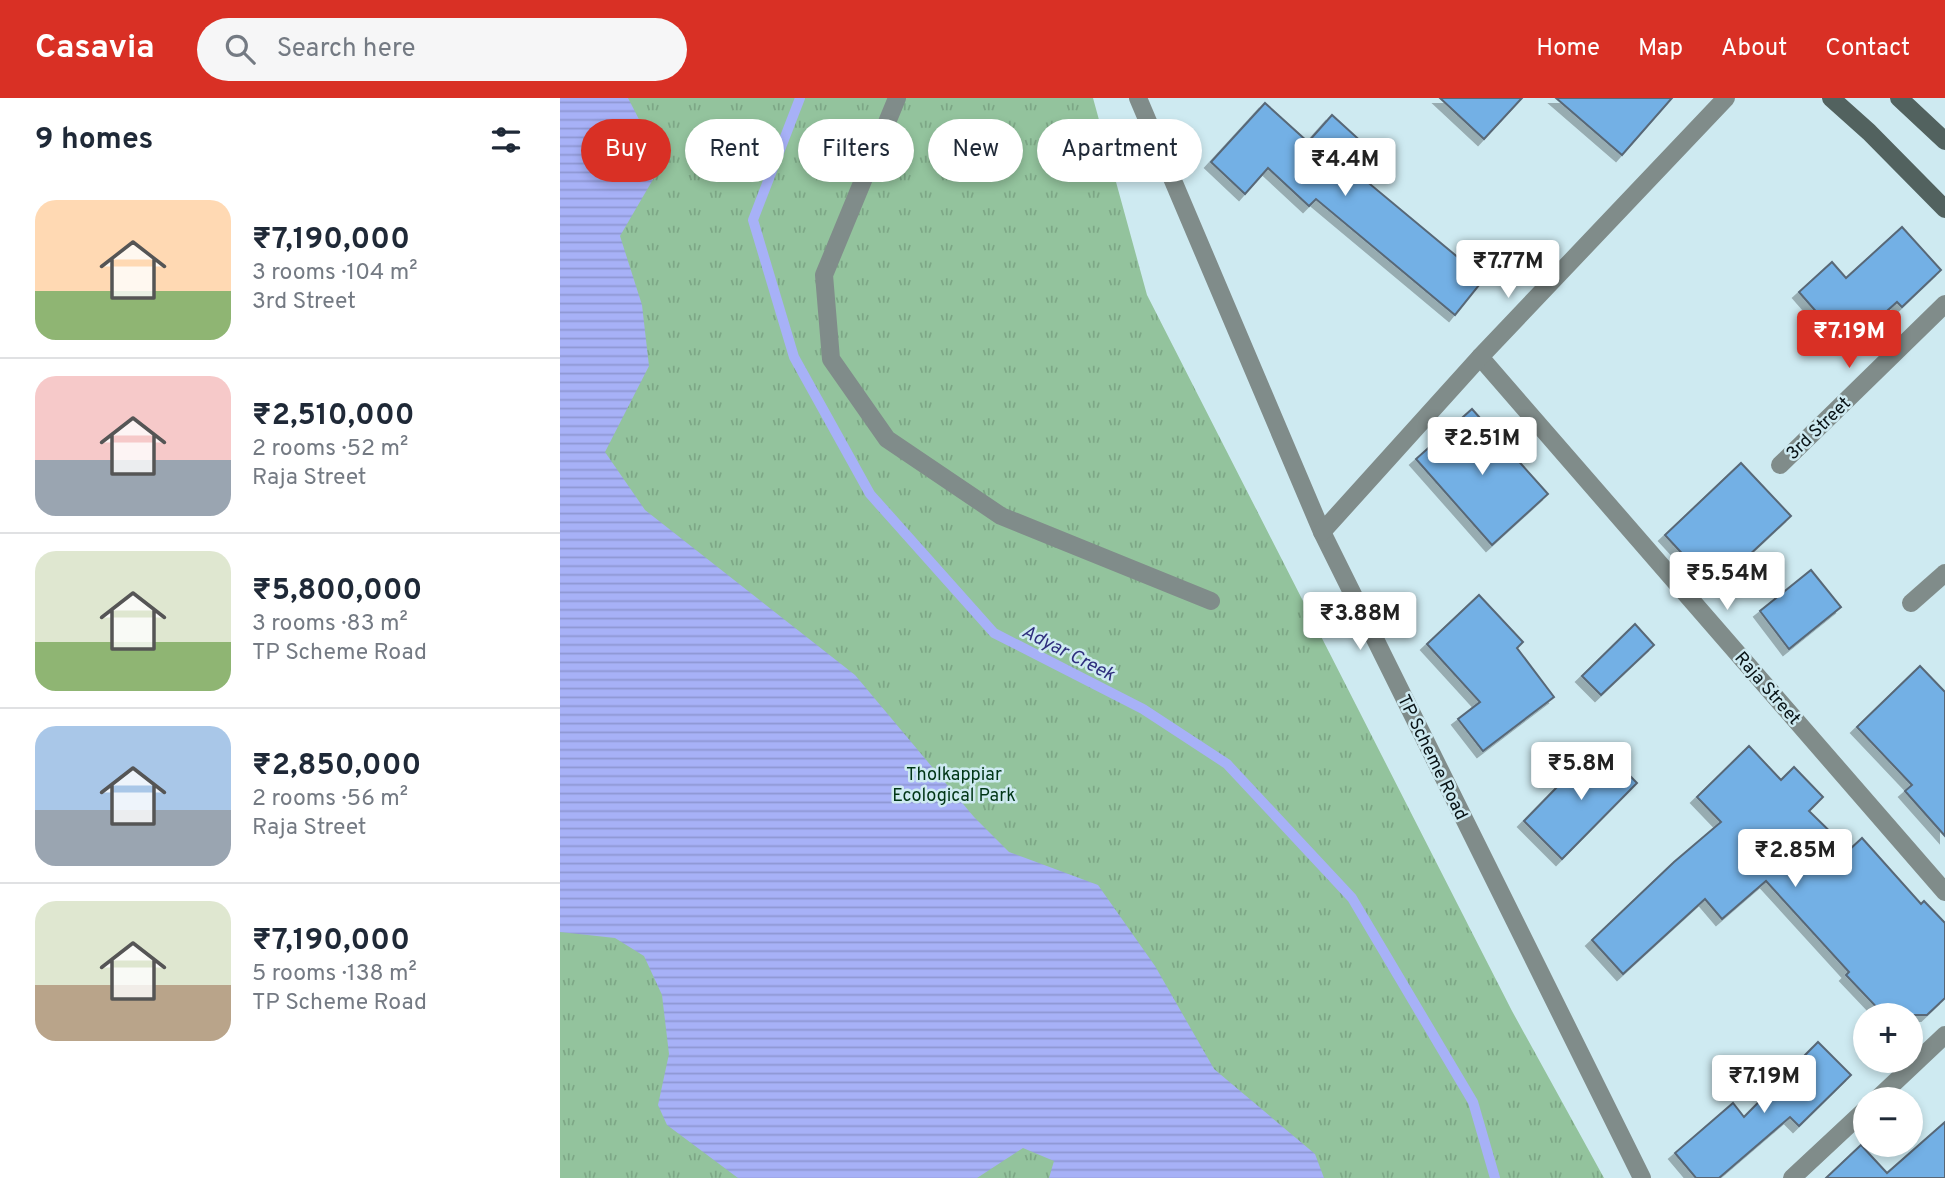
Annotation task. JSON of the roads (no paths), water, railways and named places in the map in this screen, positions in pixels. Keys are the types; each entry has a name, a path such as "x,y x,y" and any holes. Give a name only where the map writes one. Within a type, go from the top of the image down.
{"main road":[{"path":"1832,98 1888,150 1945,209"},
{"path":"1899,98 1945,141"}],"street":[{"path":"897,98 824,275 831,359 887,439 1002,516 1211,601"},
{"name":"TP Scheme Road","path":"1138,98 1322,532 1642,1178"},
{"path":"1322,532 1480,357 1726,98"},
{"name":"3rd Street","path":"1780,465 1945,304"},
{"name":"Raja Street","path":"1480,357 1945,892"},
{"path":"1910,603 1945,573"},
{"path":"1890,1087 1945,1035"},
{"path":"1792,1178 1853,1122"}],"water":[{"path":"560,98 628,98 639,119 581,119 581,182 652,182 620,236 642,305 649,366 605,452 645,510 855,675 974,817 1009,852 1098,885 1155,966 1214,1069 1315,1154 1324,1178 1049,1178 1054,1161 1023,1148 977,1178 738,1178 667,1125 658,1105 669,1054 662,995 644,956 615,938 560,932"}],"waterway":[{"name":"Adyar Creek","path":"800,98 753,220 794,357 870,494 994,633 1143,709 1227,764 1352,898 1473,1102 1495,1178"}],"park label":[{"name":"Tholkappiar Ecological Park","path":"954,784"}]}
